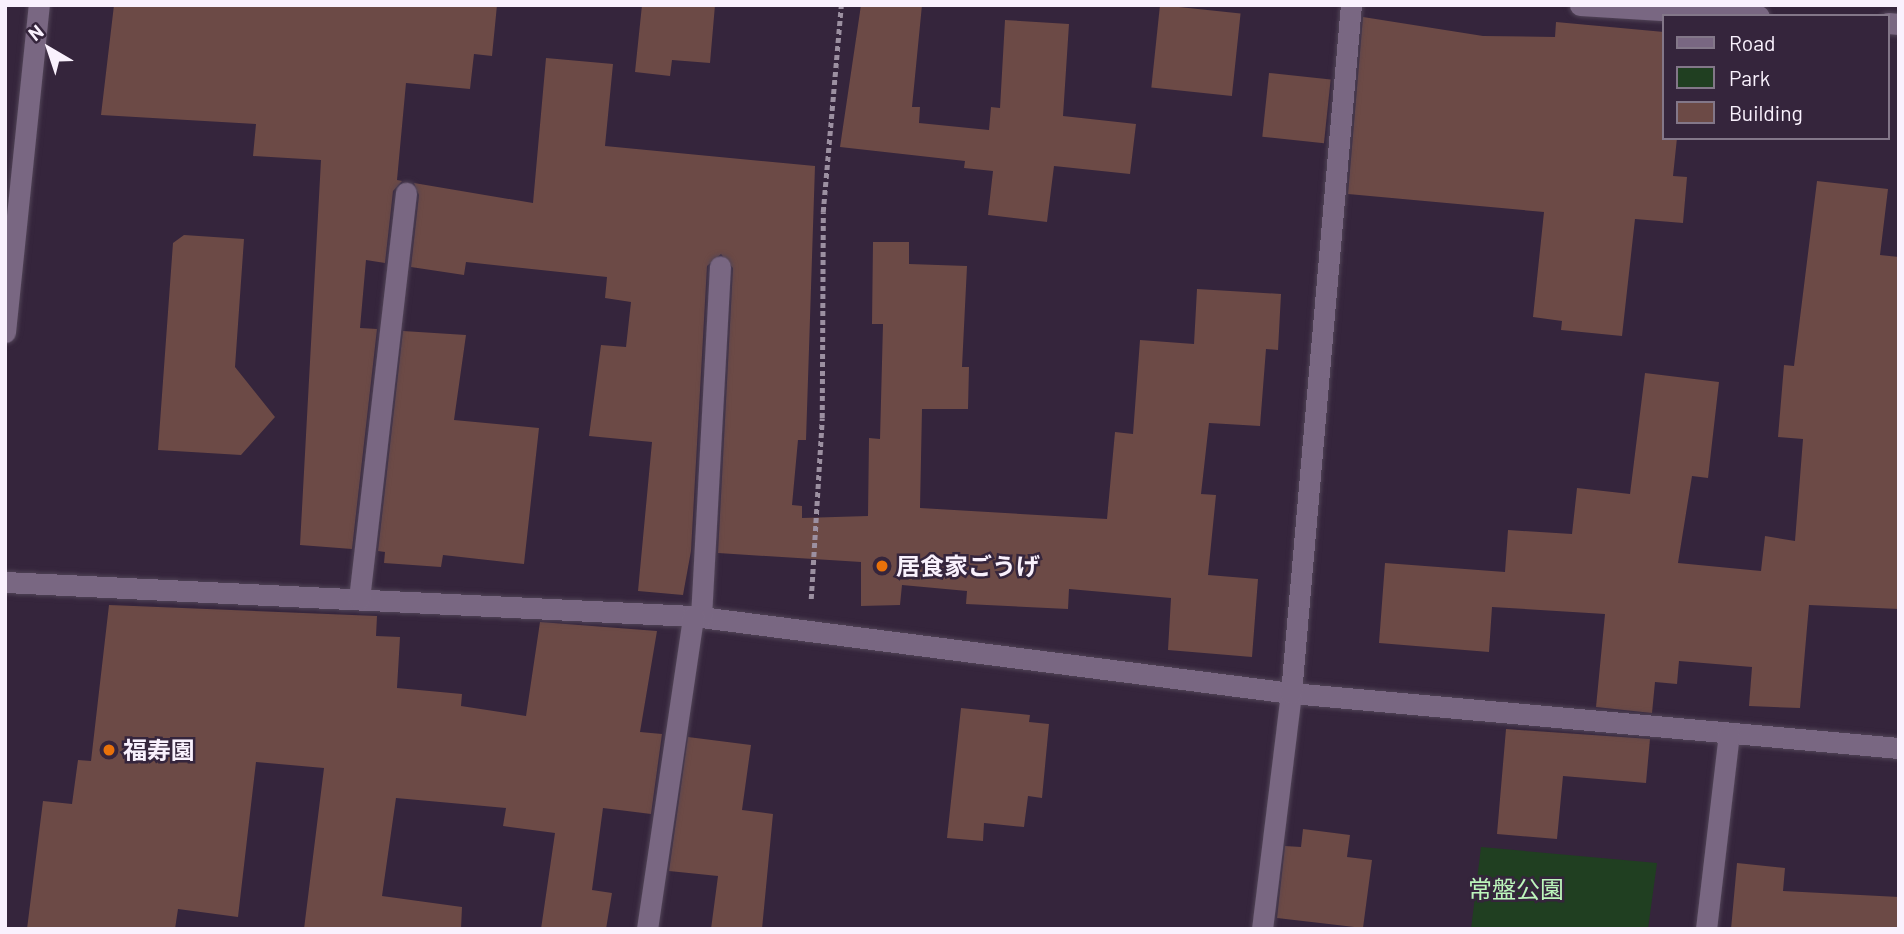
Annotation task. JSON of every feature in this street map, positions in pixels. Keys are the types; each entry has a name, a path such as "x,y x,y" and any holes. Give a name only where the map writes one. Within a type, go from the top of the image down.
{"street":[{"path":"5,332 39,5"},
{"path":"1262,929 1291,694 1351,5"},
{"path":"1580,5 1726,14"},
{"path":"359,599 406,194"},
{"path":"647,929 697,616 720,267"},
{"path":"5,582 697,616 809,628 1291,694 1899,748"},
{"path":"1706,929 1729,733"}],"path":[{"path":"809,628 822,418 823,212 841,5"}],"green space":[{"name":"常盤公園","path":"1481,847 1657,863 1648,929 1471,929"}],"building":[{"path":"114,5 497,5 492,56 474,54 470,89 406,83 397,180 402,181 393,191 385,263 366,260 360,328 377,329 352,549 300,545 321,160 253,156 256,124 101,115"},
{"path":"642,5 715,5 710,63 672,60 670,76 635,72"},
{"path":"861,5 922,5 912,107 920,107 919,123 989,130 991,107 1000,108 1005,20 1069,24 1063,116 1136,124 1130,174 1054,166 1047,222 988,215 993,171 964,168 965,161 840,147"},
{"path":"1160,5 1241,13 1232,96 1151,88"},
{"path":"1363,17 1483,36 1555,37 1556,22 1662,32 1662,140 1677,140 1673,176 1687,177 1683,223 1635,219 1622,336 1561,330 1562,321 1533,317 1544,212 1348,194"},
{"path":"546,58 613,64 605,146 815,166 806,440 798,440 792,505 802,506 802,518 868,516 869,438 880,439 883,324 872,324 873,242 909,242 909,264 967,266 962,367 969,367 968,409 922,409 920,508 1107,519 1115,432 1133,434 1140,340 1194,344 1197,289 1281,294 1278,350 1266,349 1260,426 1209,423 1201,494 1216,495 1208,575 1258,579 1252,657 1168,650 1171,598 1069,589 1068,609 966,604 967,591 902,585 900,605 861,606 861,562 718,553 733,268 721,254 707,266 691,551 683,595 638,591 652,442 589,436 601,345 626,347 631,302 605,298 607,277 466,262 464,275 411,267 419,195 414,183 533,203"},
{"path":"1269,73 1331,79 1324,143 1262,137"},
{"path":"1817,181 1888,189 1880,255 1899,257 1899,609 1809,605 1800,708 1749,706 1752,667 1679,661 1677,684 1655,682 1652,713 1596,707 1605,614 1492,607 1489,652 1379,643 1385,563 1505,572 1508,530 1572,534 1577,488 1630,494 1645,373 1719,382 1708,478 1692,476 1678,563 1761,571 1765,536 1795,541 1803,439 1778,437 1784,365 1794,366"},
{"path":"184,235 244,239 235,367 275,417 241,455 158,450 173,243"},
{"path":"403,331 466,335 454,420 539,428 524,564 443,555 441,567 384,563 385,552 378,551"},
{"path":"109,605 377,616 376,636 400,637 397,688 462,694 461,706 526,716 540,622 657,631 640,732 662,734 651,814 603,808 592,890 612,893 606,929 541,929 555,833 503,826 506,808 396,798 382,896 462,907 461,929 304,929 324,768 256,762 238,917 178,909 175,929 27,929 43,801 72,804 78,760 91,761"},
{"path":"961,708 1030,715 1029,722 1049,724 1042,798 1028,796 1024,827 984,823 983,841 947,838"},
{"path":"1506,729 1650,739 1646,783 1563,776 1557,839 1497,834"},
{"path":"688,737 751,745 742,810 773,814 762,929 711,929 718,876 669,871"},
{"path":"1303,829 1350,835 1347,857 1372,860 1363,928 1277,918 1285,846 1301,847"},
{"path":"1737,863 1785,868 1783,891 1899,897 1899,929 1731,929"}],"place":[{"name":"居食家ごうげ","path":"882,566"},
{"name":"福寿園","path":"109,750"}]}
